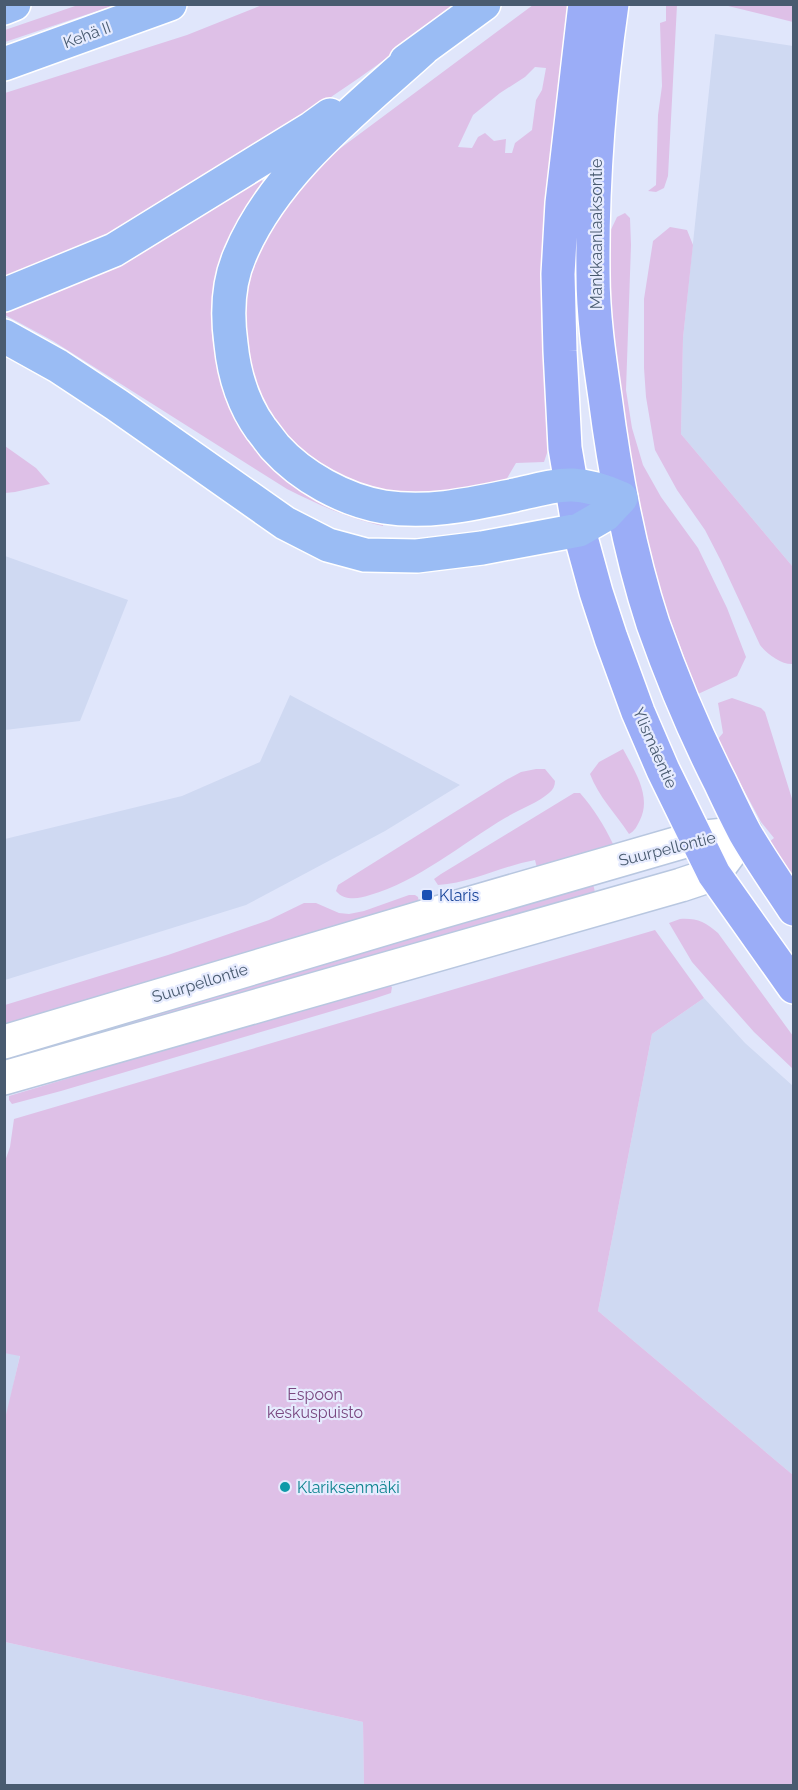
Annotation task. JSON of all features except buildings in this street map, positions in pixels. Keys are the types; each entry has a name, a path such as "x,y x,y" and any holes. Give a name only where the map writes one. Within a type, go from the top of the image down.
{"highway":[{"path":"4,8 15,4"},
{"name":"Kehä II","path":"4,64 170,4"},
{"path":"4,295 114,250 312,128 484,4"},
{"path":"4,336 58,366 117,405 285,523 328,545 365,555 417,556 482,548 579,530 605,515 621,498 600,489 571,484 472,504 421,510 384,507 352,499 300,470 275,447 256,421 241,392 232,359 228,327 230,292 239,256 280,187 326,138 423,49"}],"main road":[{"name":"Mankkaanlaaksontie","path":"571,484 565,448 558,274 562,203 585,4"},
{"name":"Mankkaanlaaksontie","path":"612,4 598,122 593,204 593,277 598,343 621,498"},
{"name":"Ylismäentie","path":"571,484 579,530 596,592 638,712 663,770 714,874 794,987"},
{"path":"621,498 653,623 679,694 745,832 794,909"},
{"name":"Suurpellontie","path":"4,1042 696,838 745,832"},
{"name":"Suurpellontie","path":"714,874 745,832"},
{"path":"4,1078 714,874"}],"shaded area":[{"path":"715,34 793,46 793,567 681,434 683,338"},
{"path":"5,556 128,600 80,721 5,730"},
{"path":"290,695 460,785 385,831 246,905 5,980 5,839 182,796 260,762"},
{"path":"704,998 745,1043 793,1086 793,1475 598,1311 652,1034"},
{"path":"5,1353 20,1355 5,1423"},
{"path":"5,1642 363,1722 364,1785 5,1786"}],"green space":[{"path":"78,5 115,5 5,42 5,30"},
{"path":"262,5 461,5 222,171 154,213 62,258 5,279 5,93 187,35"},
{"path":"533,5 569,5 545,198 541,317 550,444 544,462 516,463 506,480 434,497 365,489 314,462 270,417 256,389 246,360 243,324 245,290 255,257 269,228 295,192 330,156","holes":["535,67 546,68 542,90 536,100 532,130 515,143 512,153 505,153 506,139 494,141 485,133 478,137 472,148 458,147 473,115"]},
{"path":"666,5 677,5 668,176 664,188 656,192 648,191 656,185 658,115 662,86 660,23 666,21"},
{"path":"724,5 793,5 793,22"},
{"path":"261,179 265,184 236,224 220,261 212,298 212,337 220,378 234,414 383,520 383,526 334,511 287,489 53,341 5,315 4,308 157,242"},
{"path":"625,213 630,218 631,245 626,390 632,428 643,465 661,497 698,548 727,608 746,657 737,676 698,694 662,598 638,510 627,444 610,314 607,238 617,217"},
{"path":"670,227 687,230 693,245 683,338 681,434 793,567 793,664 784,663 775,658 760,645 705,530 677,490 655,450 646,397 644,299 653,241"},
{"path":"5,446 36,468 50,484 5,493"},
{"path":"732,698 761,708 765,712 793,802 793,881 769,842 774,838 761,822 717,740 723,733 718,703"},
{"path":"623,749 640,783 644,802 640,820 629,834 602,797 590,774 599,762"},
{"path":"545,769 555,781 554,788 550,792 505,818 422,872 388,889 361,897 347,898 336,891 338,885 506,780 521,772"},
{"path":"574,793 580,793 598,817 613,844 609,848 537,868 535,860 451,884 438,885 434,879 441,874"},
{"path":"593,884 595,892 5,1069 5,1055"},
{"path":"409,895 418,897 419,902 5,1025 5,1005 168,955 269,920 304,903 316,903 339,913 349,914"},
{"path":"680,919 700,921 718,933 793,1036 793,1069 754,1032 692,962 669,923"},
{"name":"Espoon keskuspuisto","path":"655,930 704,998 652,1034 598,1311 793,1475 793,1785 364,1785 363,1722 5,1642 4,1423 20,1356 4,1353 4,1164 10,1147 14,1119"},
{"path":"389,985 392,987 391,993 373,999 61,1091 12,1104 9,1100 9,1096 374,987"}],"place":[{"name":"Klaris","path":"427,895"},
{"name":"Klariksenmäki","path":"285,1487"}]}
